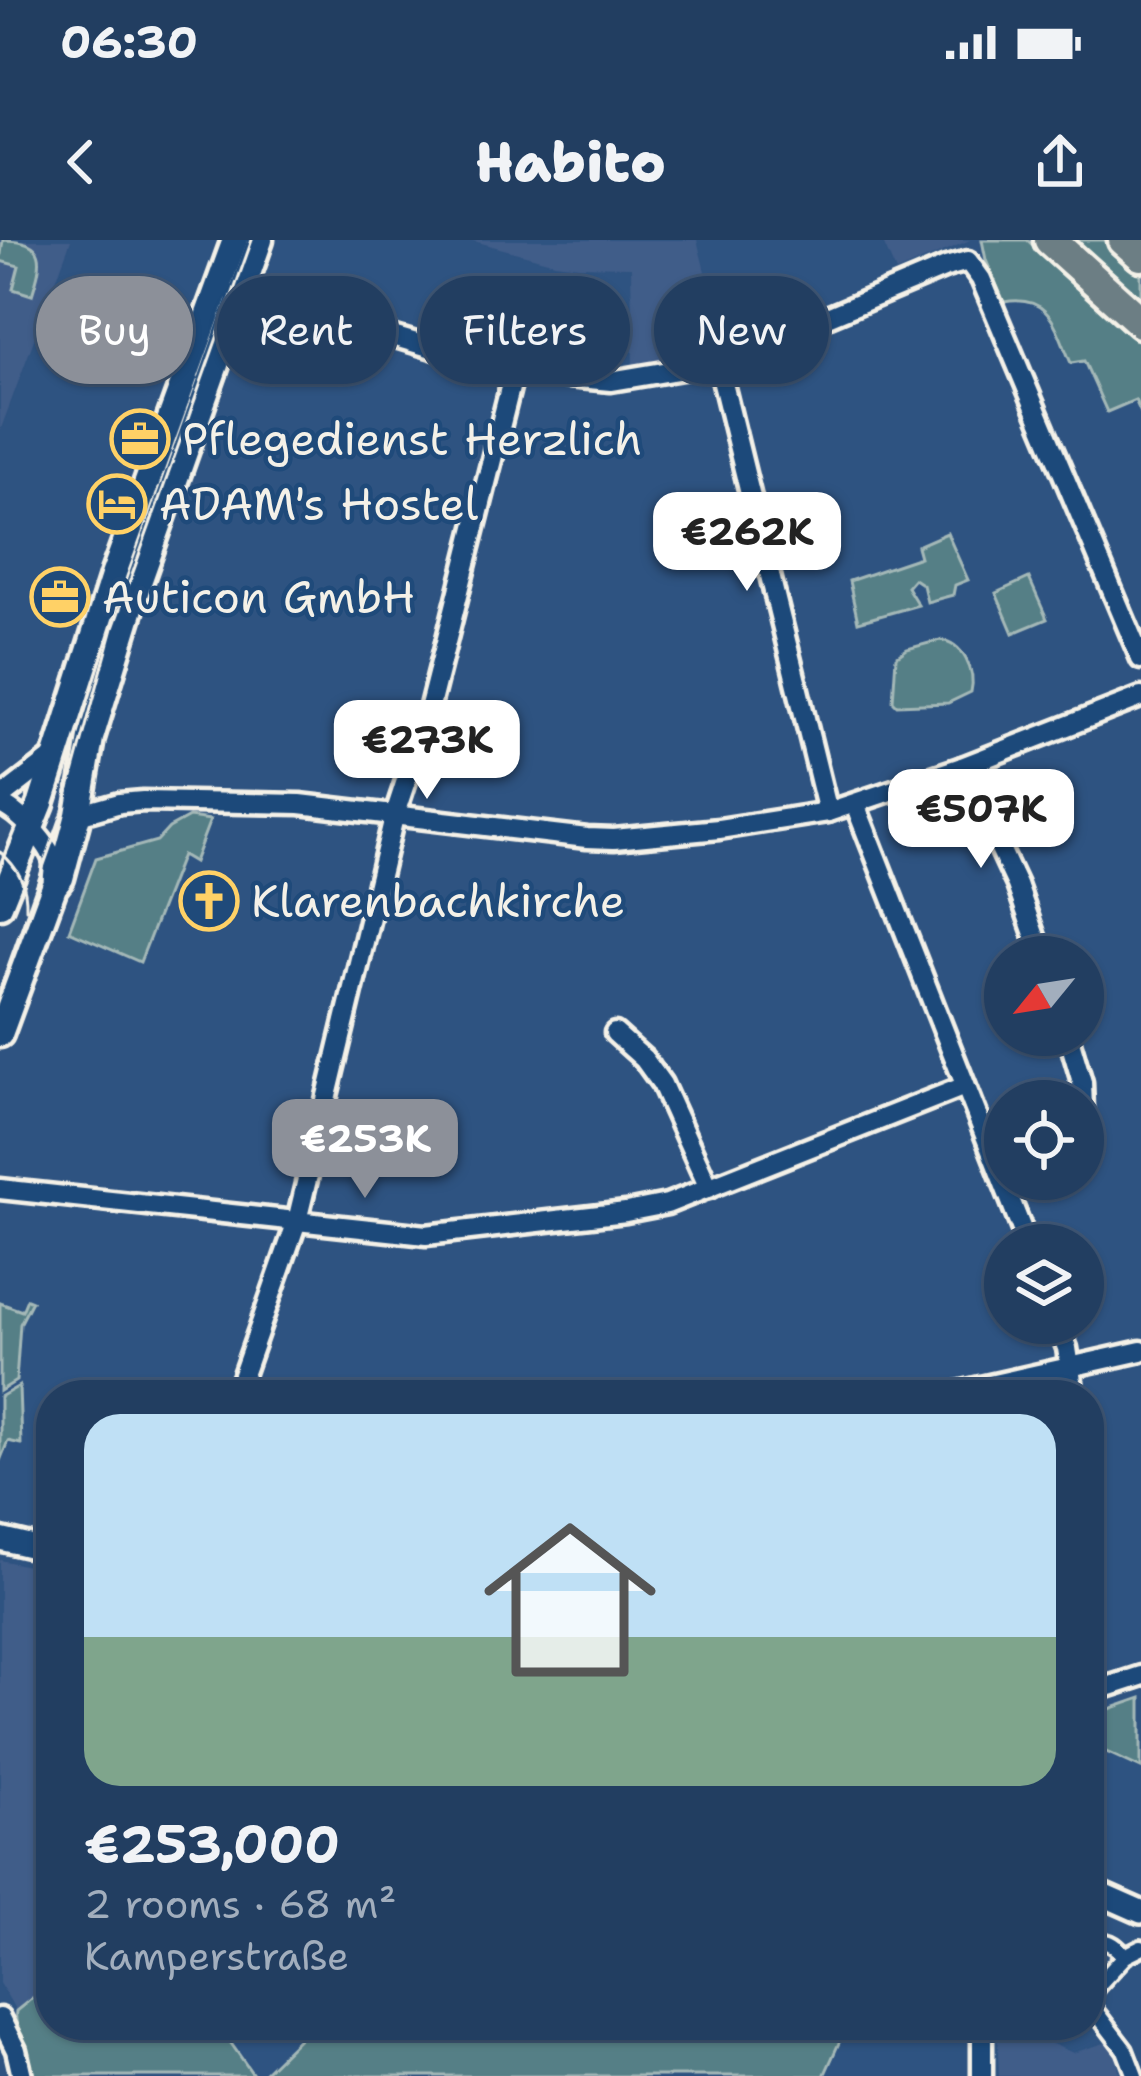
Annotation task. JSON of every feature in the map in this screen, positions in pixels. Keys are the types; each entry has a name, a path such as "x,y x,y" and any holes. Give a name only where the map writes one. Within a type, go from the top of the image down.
{"highway":[{"path":"1030,240 1082,271"},
{"path":"1050,240 1141,322"},
{"path":"1124,240 1141,255"}],"main road":[{"path":"0,905 5,873 30,827 57,754 114,573 236,240"},
{"path":"248,276 260,240"},
{"path":"0,1034 53,887 61,878 91,738 137,586 217,364"}],"street":[{"path":"829,316 968,261 981,279 1141,658"},
{"path":"241,1380 297,1221 394,817 428,714 511,384"},
{"path":"723,384 828,812"},
{"path":"78,815 120,803 185,800 300,803 587,838 719,829 855,804 1141,698"},
{"path":"53,887 52,858 30,827 0,801 57,754"},
{"path":"962,766 1017,885 1035,936"},
{"path":"855,804 984,1127"},
{"path":"615,1033 644,1059 662,1084 709,1188"},
{"path":"0,1190 426,1235 646,1209 965,1086"},
{"path":"1066,1344 1071,1380"},
{"path":"1011,1380 1141,1351"},
{"path":"0,1539 36,1547"},
{"path":"1104,1688 1141,1676"},
{"path":"1104,1900 1141,1912"},
{"path":"1104,1941 1125,1956"},
{"path":"1104,1981 1125,1956 1141,1948"},
{"path":"0,2018 16,2050 22,2076"},
{"path":"1104,2020 1126,2050 1135,2076"},
{"path":"982,2040 982,2076"}],"shaded area":[{"path":"0,240 71,240 58,276 36,276 36,334 0,431"},
{"path":"470,240 697,240 706,276 654,276 654,361 633,366 631,267 555,263"},
{"path":"882,240 970,240 896,272"},
{"path":"0,1560 36,1568 36,1995 16,2011 0,1983"},
{"path":"998,2040 1043,2040 1073,2053 1111,2041 1120,2076 999,2076"}],"green space":[{"path":"3,240 35,248 40,262 32,295 13,289 19,266 0,261"},
{"path":"982,240 1027,240 1141,343 1141,413 1135,400 1107,412 1084,361 1071,363 1050,316 1032,303 1004,302"},
{"path":"1065,240 1108,240 1141,270 1141,310"},
{"path":"947,533 968,580 955,585 953,595 927,602 923,585 914,579 907,587 918,605 858,622 849,581 920,557 917,546"},
{"path":"1029,578 1047,619 1013,633 996,593"},
{"path":"940,640 955,646 966,659 971,692 948,703 897,705 893,701 896,657"},
{"path":"189,817 210,820 194,862 182,855 140,962 69,931 96,858 157,841"},
{"path":"27,1299 32,1301 20,1324 16,1381 0,1391 0,1303 22,1311"},
{"path":"19,1386 21,1444 8,1441 0,1461 0,1397"},
{"path":"1141,1698 1141,1768 1104,1751 1104,1711"},
{"path":"36,1995 36,2040 229,2040 254,2076 34,2076 16,2011"},
{"path":"298,2040 840,2040 824,2076 261,2076"}],"tram line":[{"path":"0,989 62,814 113,628 252,240"},
{"path":"0,852 20,878 26,909"}],"place":[{"name":"Pflegedienst Herzlich","path":"140,439"},
{"name":"ADAM's Hostel","path":"117,504"},
{"name":"Auticon GmbH","path":"60,597"},
{"name":"Klarenbachkirche","path":"209,901"}]}
